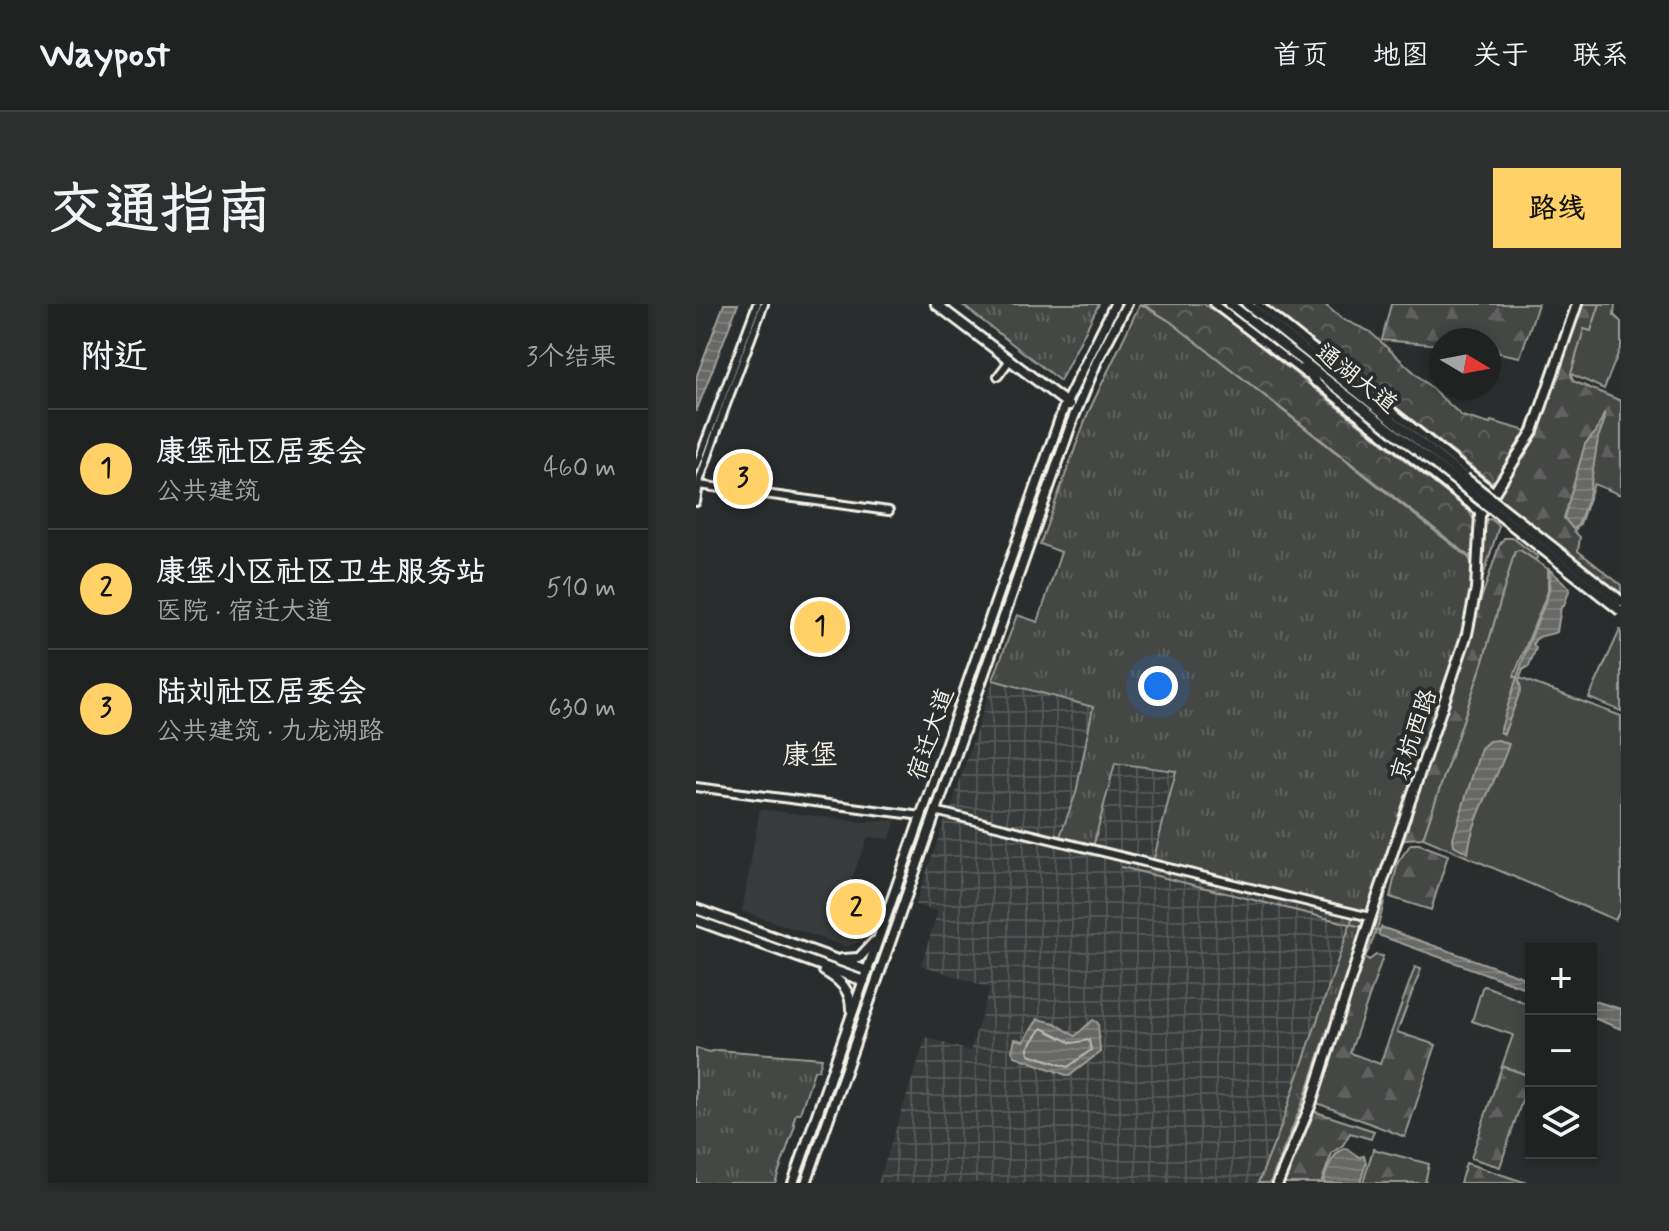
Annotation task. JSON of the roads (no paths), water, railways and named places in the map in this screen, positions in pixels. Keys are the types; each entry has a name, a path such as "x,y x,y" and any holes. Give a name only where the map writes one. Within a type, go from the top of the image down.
{"main road":[{"path":"936,304 1077,410"},
{"name":"宿迁大道","path":"793,1183 1066,403 1115,304"},
{"name":"宿迁大道","path":"806,1183 1077,410 1097,361 1127,304"},
{"name":"通湖大道","path":"1230,304 1462,481"},
{"name":"通湖大道","path":"1247,304 1462,481"},
{"path":"1258,304 1277,328"},
{"name":"京杭西路","path":"1278,1183 1311,1104 1370,917 1467,634 1476,589 1482,510 1533,431 1577,304"},
{"path":"1297,356 1316,382"},
{"path":"1462,481 1621,601"},
{"path":"1462,481 1621,611"},
{"path":"696,909 868,971"},
{"path":"809,949 842,958 859,958 869,950 887,917"},
{"path":"696,920 864,981"},
{"path":"803,958 845,986 852,1005 846,1034"}],"street":[{"path":"696,467 757,304"},
{"path":"696,502 698,485 764,304"},
{"path":"1214,304 1477,510 1482,510"},
{"path":"1258,304 1494,492"},
{"path":"998,376 1010,360"},
{"path":"698,485 889,511"},
{"path":"696,787 922,816"},
{"path":"935,811 1370,917"}],"water":[{"path":"724,304 738,304 696,412 696,378"},
{"path":"1604,414 1589,496 1577,527 1573,529 1564,518 1585,444 1596,432"},
{"path":"1550,570 1570,588 1561,607 1557,632 1540,637 1533,644 1536,648 1519,680 1521,689 1504,734 1500,732 1512,693 1548,594"},
{"path":"1489,741 1509,744 1480,811 1468,853 1454,845 1453,838 1481,748"},
{"path":"1381,927 1525,978 1525,988 1378,935"},
{"path":"1597,1002 1621,1009 1621,1029 1597,1019"},
{"path":"1038,1019 1055,1023 1075,1036 1093,1020 1098,1023 1100,1052 1069,1076 1015,1056 1012,1051 1015,1039 1024,1041"},
{"path":"1346,1148 1359,1157 1364,1156 1366,1163 1360,1183 1323,1183 1334,1157"}],"waterway":[{"path":"1121,867 1362,927"},
{"path":"1371,929 1379,931"}],"place":[{"name":"陆刘社区居委会","path":"743,479"},
{"name":"康堡社区居委会","path":"820,627"},
{"name":"康堡小区社区卫生服务站","path":"856,909"}],"district":[{"name":"康堡","path":"810,754"}]}
